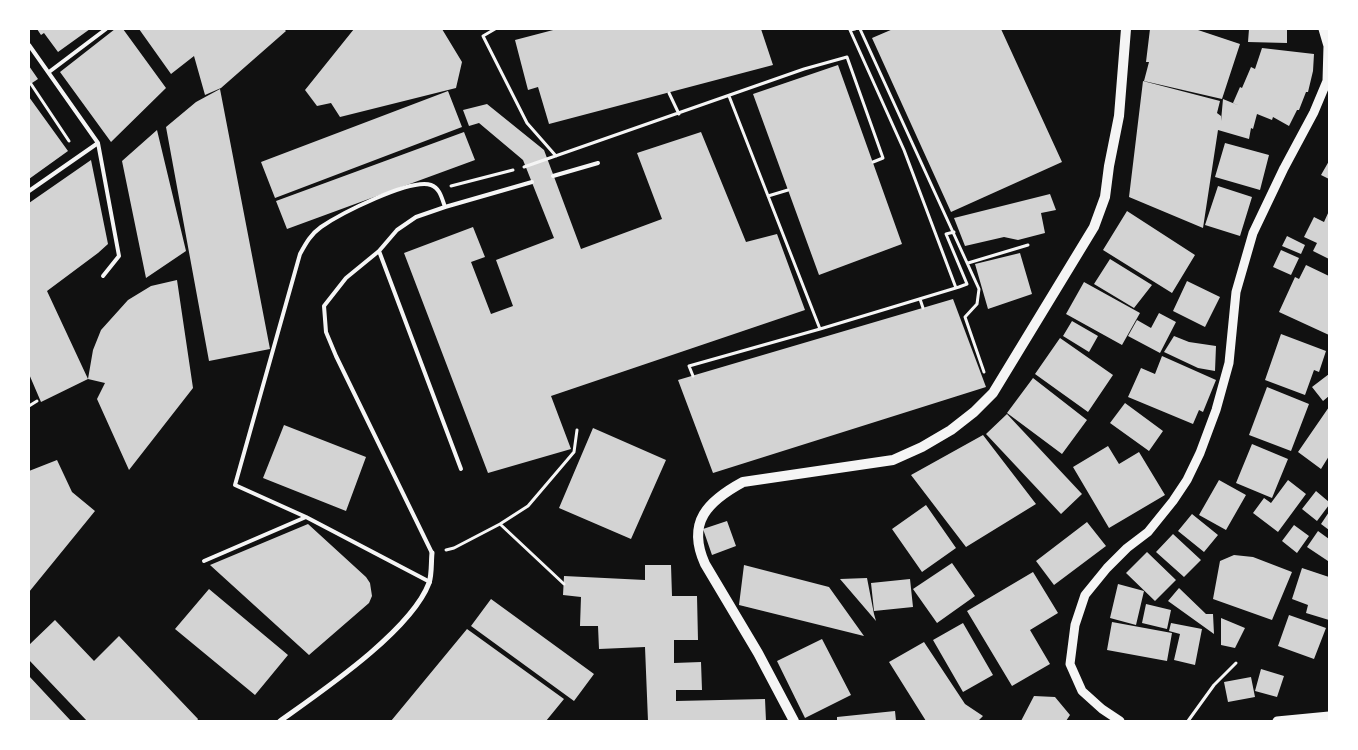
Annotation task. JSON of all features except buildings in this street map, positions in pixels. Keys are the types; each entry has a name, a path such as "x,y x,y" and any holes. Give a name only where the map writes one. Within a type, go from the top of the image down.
{"main road":[{"path":"794,721 758,654 705,564 700,552 699,522 705,510 722,494 743,482 893,460 922,447 951,430 974,412 993,393 1094,226 1105,197 1119,116 1126,29"}],"street":[{"path":"1120,721 1102,709 1082,691 1070,664 1075,625 1085,595 1107,568 1127,548 1148,532 1187,480 1200,453 1216,410 1229,363 1236,292 1253,233 1284,168 1314,112 1327,81 1328,46 1323,29"},
{"path":"280,721 324,690 398,627 419,602 430,582 432,552"},
{"path":"1277,721 1329,716"}],"lane":[{"path":"49,72 106,29"},
{"path":"29,45 98,143 119,256 103,276"},
{"path":"29,191 98,143"},
{"path":"553,176 598,163"},
{"path":"432,552 348,384 326,332 324,306 346,278 379,251 397,230 416,217 532,182"},
{"path":"430,582 306,517 236,486 300,254 308,240 320,228 340,216 397,189 421,183 433,185 439,191 445,207"},
{"path":"379,251 461,469"},
{"path":"204,561 306,517"}],"path":[{"path":"495,29 483,36 527,123 556,156"},
{"path":"855,29 850,30 904,150 956,288"},
{"path":"860,29 979,288 977,304 965,317 985,372"},
{"path":"439,191 556,156 804,69 847,58 883,158 872,162"},
{"path":"31,84 69,141"},
{"path":"669,92 679,114"},
{"path":"729,96 820,329"},
{"path":"768,196 788,190"},
{"path":"954,232 946,234 967,284 956,288"},
{"path":"968,263 1028,245"},
{"path":"693,376 690,366 959,287 956,288"},
{"path":"920,299 923,308"},
{"path":"29,406 37,402"},
{"path":"443,550 454,548 500,524 528,506 574,452 577,430"},
{"path":"500,524 564,584"},
{"path":"1188,721 1214,685 1236,663"}]}
